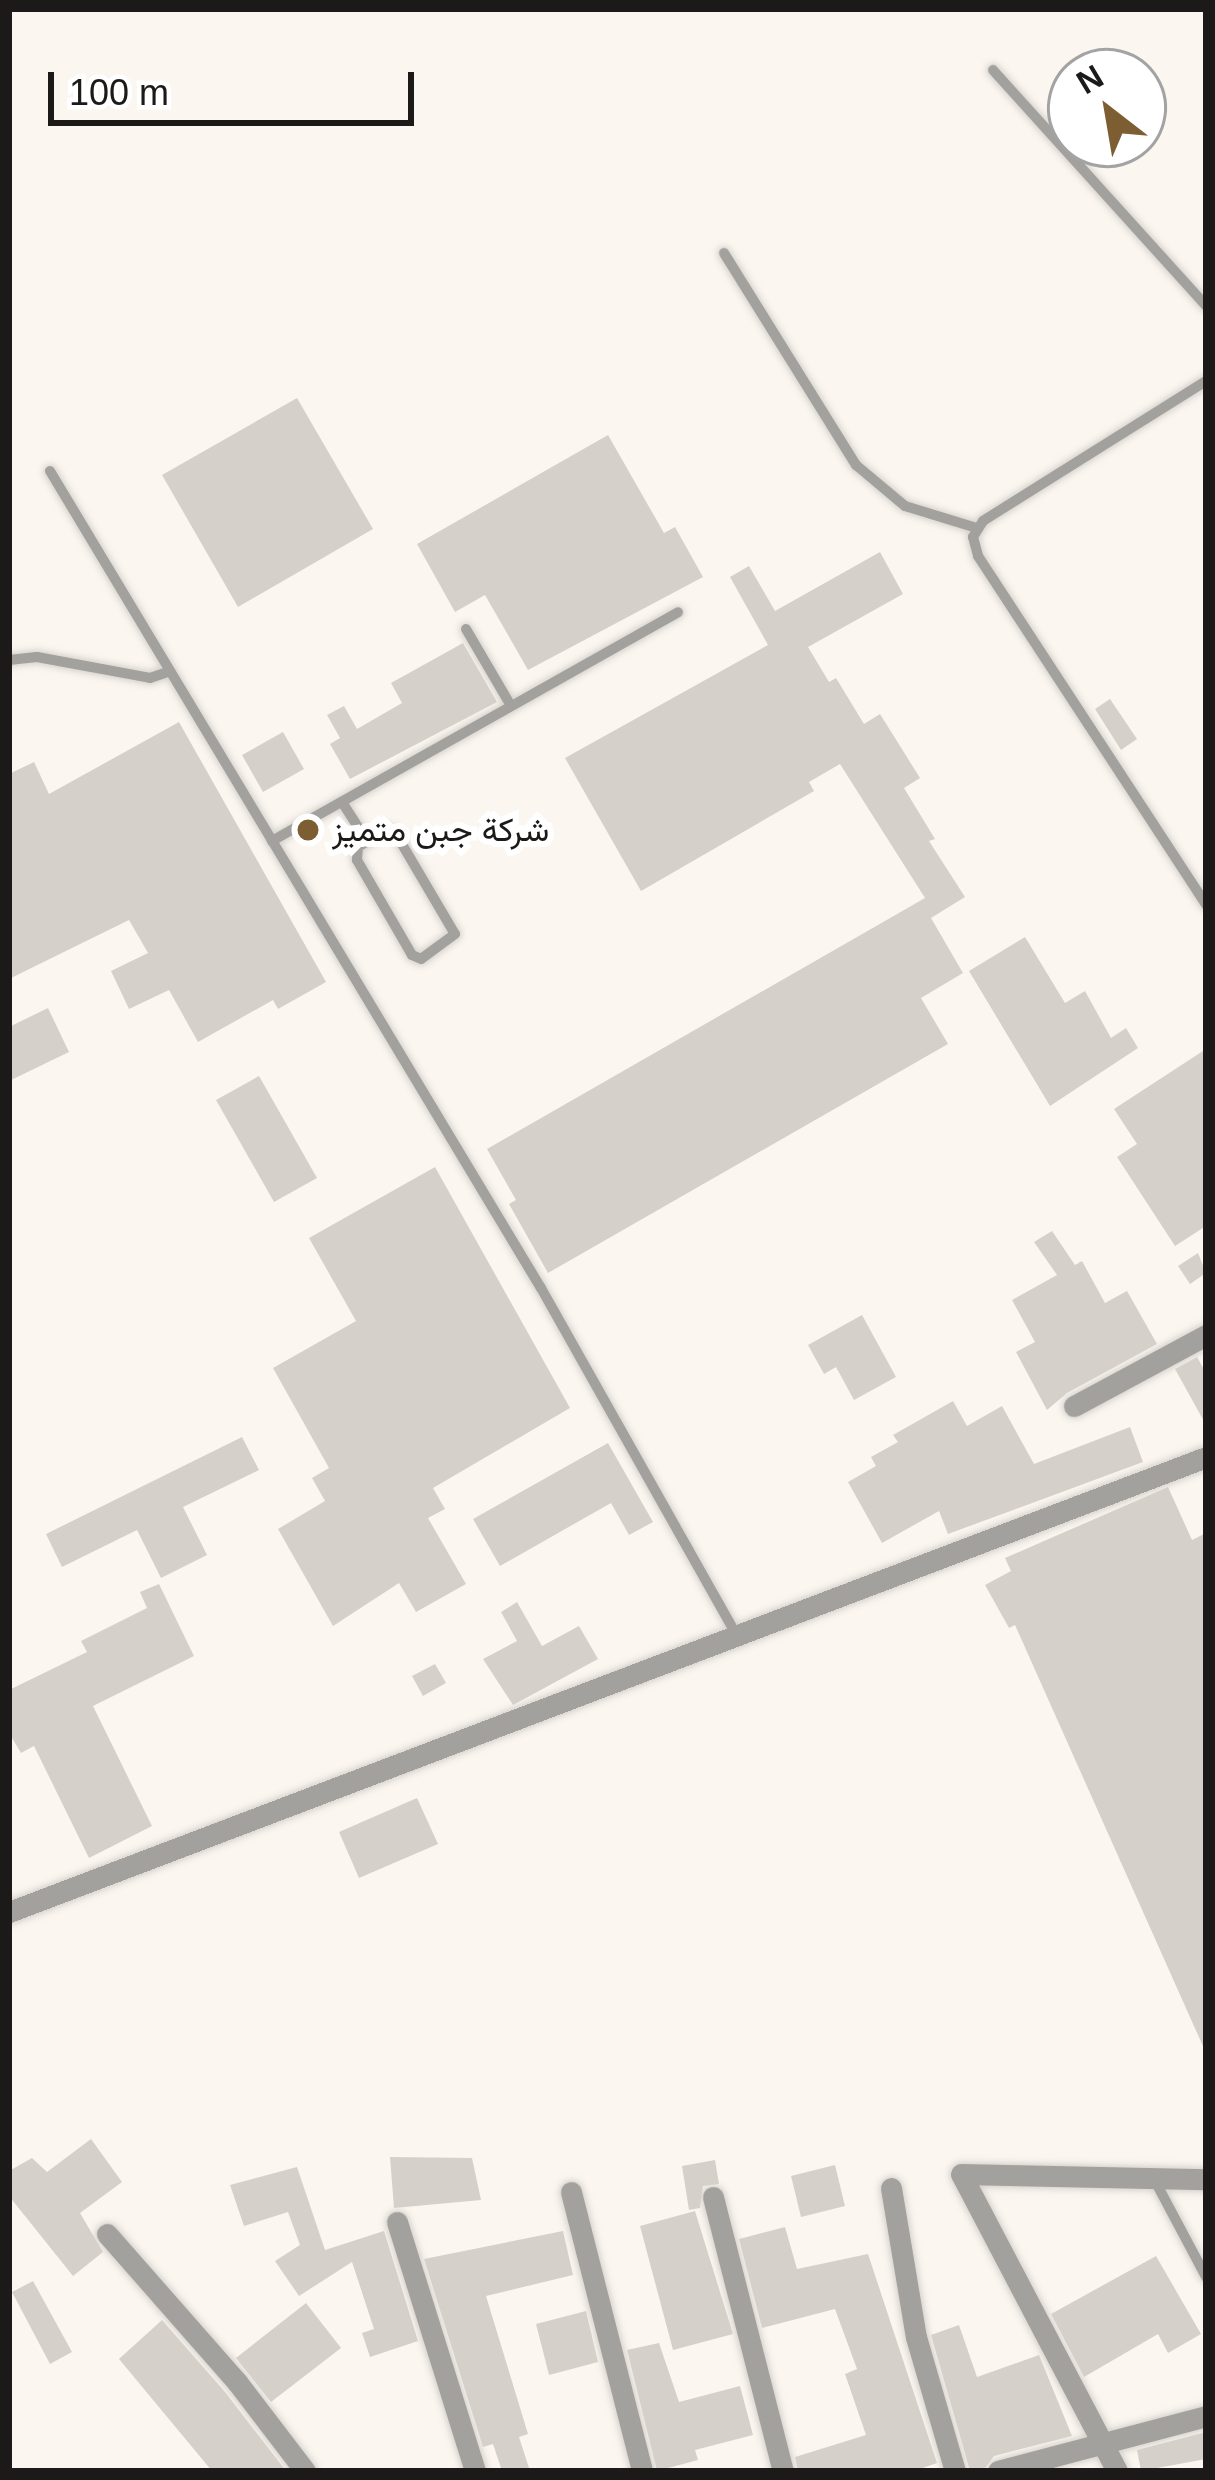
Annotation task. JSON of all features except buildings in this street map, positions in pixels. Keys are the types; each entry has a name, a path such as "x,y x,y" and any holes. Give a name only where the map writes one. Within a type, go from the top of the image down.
{"street":[{"path":"1075,1406 1206,1335"},
{"path":"9,1912 1206,1457"},
{"path":"1117,2471 961,2174 1206,2179"},
{"path":"891,2188 916,2337 955,2471"},
{"path":"571,2192 641,2471"},
{"path":"713,2197 783,2471"},
{"path":"398,2222 475,2471"},
{"path":"107,2234 237,2382 305,2471"},
{"path":"998,2471 1206,2416"}],"lane":[{"path":"993,70 1206,306"},
{"path":"724,253 856,465 905,506 977,527 1206,381"},
{"path":"50,471 541,1288 737,1637"},
{"path":"977,527 978,556 1206,905"},
{"path":"272,841 678,612"},
{"path":"466,629 511,706"},
{"path":"9,660 37,657 150,678 170,671"},
{"path":"343,802 367,841"},
{"path":"386,830 396,834 454,932 453,940 414,958 356,860 356,850 367,841 386,830"},
{"path":"1154,2178 1206,2277"}],"place":[{"name":"شركة جبن متميز","path":"308,830"}]}
